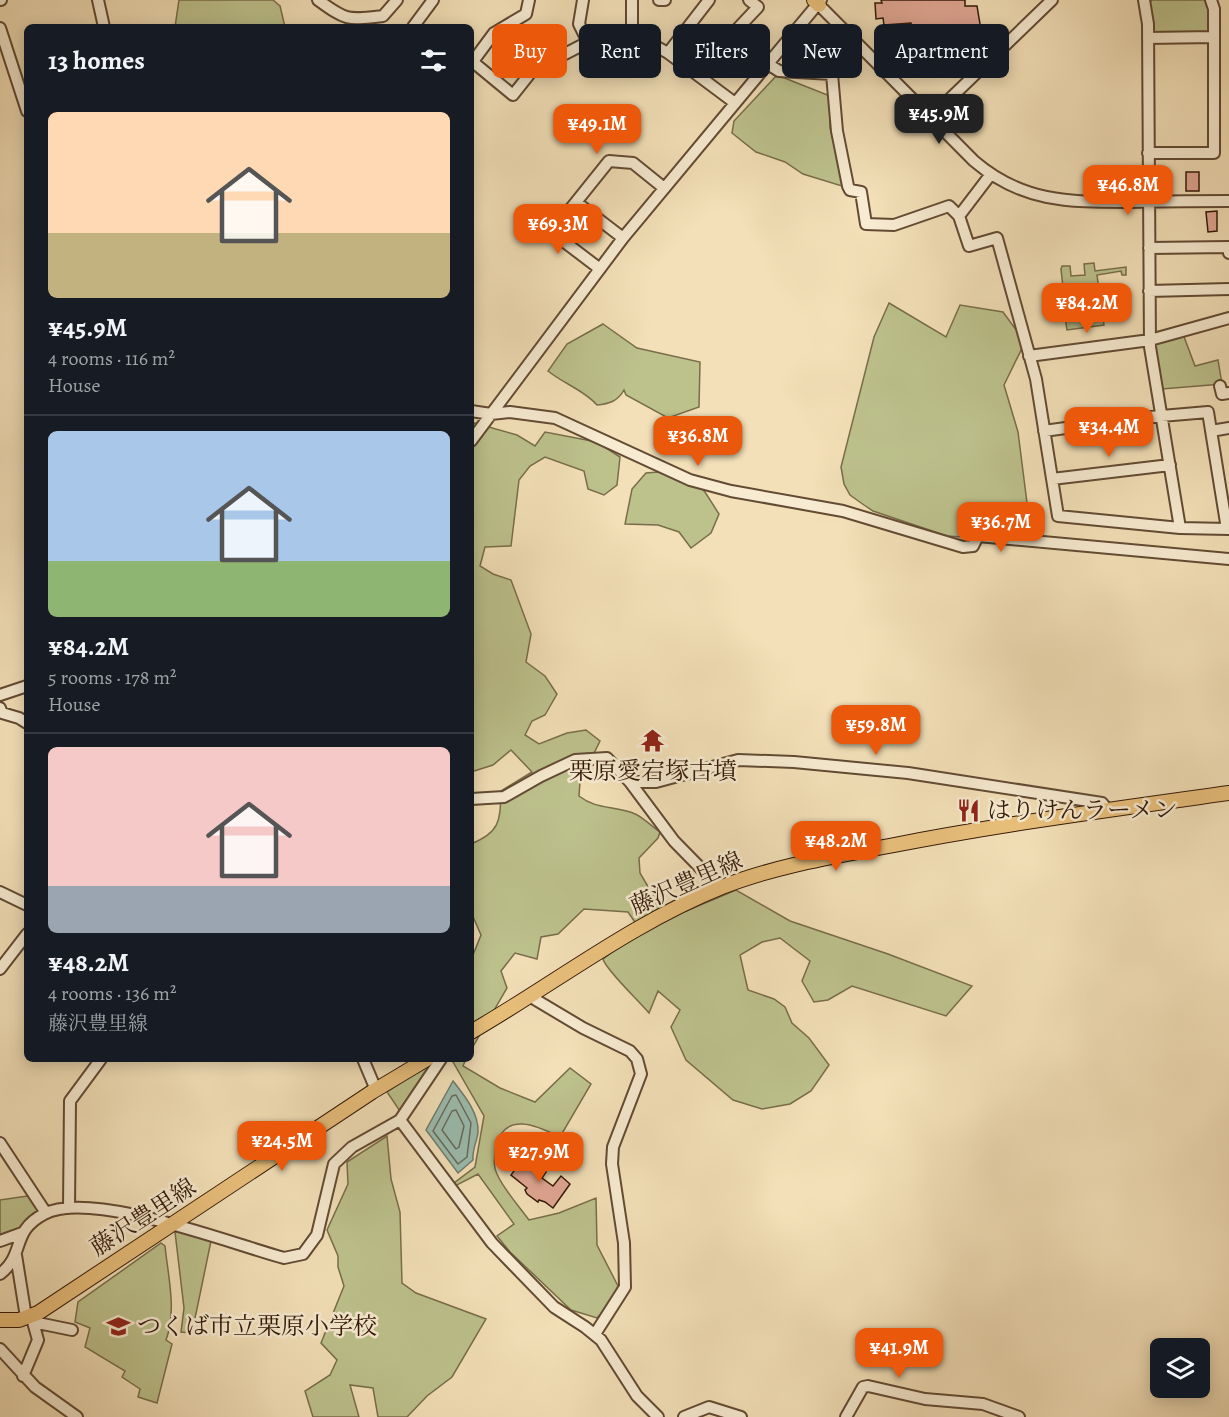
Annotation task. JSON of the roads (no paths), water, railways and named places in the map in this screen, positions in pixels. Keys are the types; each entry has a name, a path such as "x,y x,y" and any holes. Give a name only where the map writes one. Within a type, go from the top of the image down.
{"main road":[{"name":"藤沢豊里線","path":"474,1030 531,998 654,919 751,876 812,861 1007,824 1229,793"},
{"name":"藤沢豊里線","path":"0,1320 31,1320 372,1092 422,1062"}],"street":[{"path":"98,0 103,24"},
{"path":"318,0 345,19 383,16 397,0"},
{"path":"415,24 433,0"},
{"path":"474,60 494,33 526,14 529,0"},
{"path":"579,24 583,0"},
{"path":"632,0 632,24"},
{"path":"659,0 665,0"},
{"path":"668,53 709,0"},
{"path":"742,24 758,7 750,0"},
{"path":"931,117 1052,0"},
{"path":"1144,0 1148,38 1150,340 1180,528"},
{"path":"1148,153 1214,153 1214,9 1211,0"},
{"path":"770,62 820,1 974,161 991,174 1022,190 1055,200 1229,201"},
{"path":"383,16 387,24"},
{"path":"0,28 24,102"},
{"path":"1148,38 1213,38"},
{"path":"474,65 513,95 532,71 579,47"},
{"path":"661,49 673,57"},
{"path":"770,65 778,71 832,74 837,131 848,186 850,190 861,192 866,224 894,225 949,206 959,216 969,246 997,238 1037,386 1044,431 1058,516 1180,528 1228,529 1224,482 1208,412 1044,431"},
{"path":"703,78 735,103"},
{"path":"474,437 623,238 756,78"},
{"path":"552,232 609,161 633,163 664,188"},
{"path":"959,216 991,174"},
{"path":"576,202 623,238"},
{"path":"533,218 600,269"},
{"path":"1149,248 1229,248 1229,253"},
{"path":"1149,291 1229,289"},
{"path":"1029,356 1150,340 1229,318"},
{"path":"474,411 491,414 510,412 555,418 690,480 731,491 843,512 963,547 973,546 978,536 1229,559"},
{"path":"1211,431 1229,428"},
{"path":"1052,479 1170,465"},
{"path":"0,695 24,687"},
{"path":"0,708 2,713 24,721"},
{"path":"474,799 504,797 575,760 607,758 630,782 674,841 720,888"},
{"path":"630,782 656,782 738,760 794,762 920,774 1102,803 1108,810"},
{"path":"0,892 24,904"},
{"path":"0,969 24,938"},
{"path":"531,998 630,1051 638,1059 641,1074 613,1147 612,1164 624,1243 625,1287 595,1334"},
{"path":"69,1208 70,1101 99,1062"},
{"path":"364,1062 374,1085 372,1092"},
{"path":"0,1241 22,1233 46,1213 69,1208 107,1209 174,1224 284,1258 303,1254 317,1235 334,1164 352,1147 400,1120 439,1062"},
{"path":"400,1120 492,1243 554,1307 595,1334 606,1346 636,1396 658,1417"},
{"path":"0,1143 46,1213"},
{"path":"0,1274 7,1269 16,1255 22,1233"},
{"path":"16,1255 25,1311 38,1340 23,1376"},
{"path":"31,1320 72,1330"},
{"path":"0,1349 23,1376 72,1412"},
{"path":"846,1417 863,1388 868,1386 925,1399 983,1404 1019,1417"},
{"path":"684,1417 709,1407 741,1417"}],"water":[{"path":"453,1081 470,1105 478,1125 473,1160 458,1173 426,1130"}],"place":[{"name":"栗原愛宕塚古墳","path":"653,741"},
{"name":"はりけんラーメン","path":"969,810"},
{"name":"つくば市立栗原小学校","path":"119,1326"}]}
